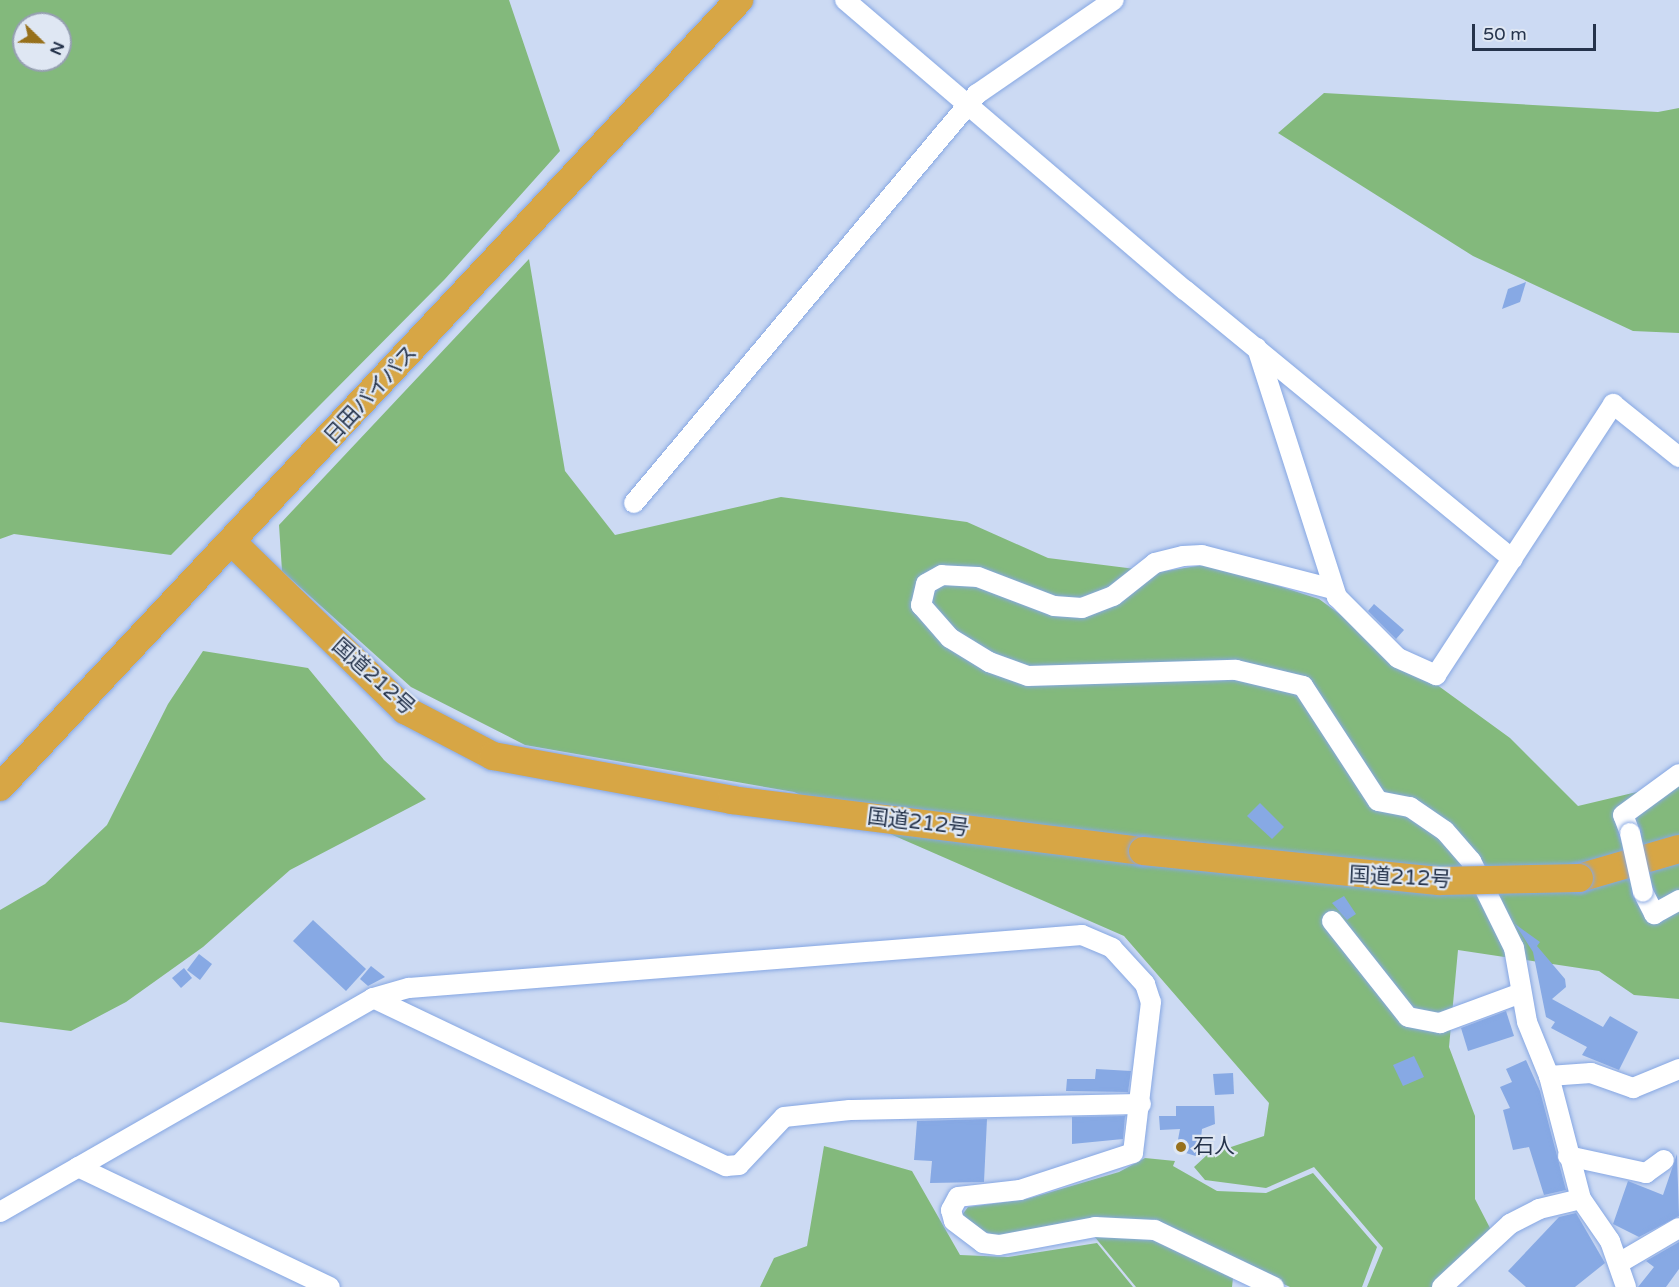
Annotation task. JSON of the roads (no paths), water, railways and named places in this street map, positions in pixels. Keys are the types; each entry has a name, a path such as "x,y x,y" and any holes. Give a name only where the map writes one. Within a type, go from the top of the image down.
{"highway":[{"name":"日田バイパス","path":"0,787 233,543 739,0"},
{"name":"国道212号","path":"233,543 405,710 493,756 732,800 1143,851 1440,881 1579,878 1679,849"}],"street":[{"path":"845,0 970,103 1257,348 1513,559"},
{"path":"634,503 970,103 1114,0"},
{"path":"1257,348 1333,589 1398,658 1436,675 1613,405 1679,457"},
{"path":"1333,589 1202,555 1183,556 1155,563 1113,596 1082,608 1054,606 978,577 942,575 926,584 921,605 950,638 989,662 1028,676 1236,670 1303,686 1378,801 1410,807 1444,831 1471,861 1514,948 1521,993 1549,1076 1581,1199 1619,1263 1626,1287"},
{"path":"1679,774 1623,815 1630,833 1643,892 1654,914 1679,900"},
{"path":"1332,921 1408,1017 1440,1023 1521,993"},
{"path":"0,1212 373,998 409,988 1082,935 1112,948 1148,993 1151,1022 1133,1153 1020,1190 958,1197 951,1210 954,1221 983,1244 999,1245 1095,1227 1155,1230 1274,1287"},
{"path":"373,998 726,1166 739,1165 784,1117 850,1110 1141,1104"},
{"path":"1549,1076 1591,1073 1634,1088 1679,1069"},
{"path":"1569,1156 1646,1173 1664,1160"},
{"path":"78,1167 330,1287"},
{"path":"1442,1287 1510,1224 1539,1209 1581,1199"},
{"path":"1619,1263 1679,1228"}],"place":[{"name":"石人","path":"1181,1147"}]}
